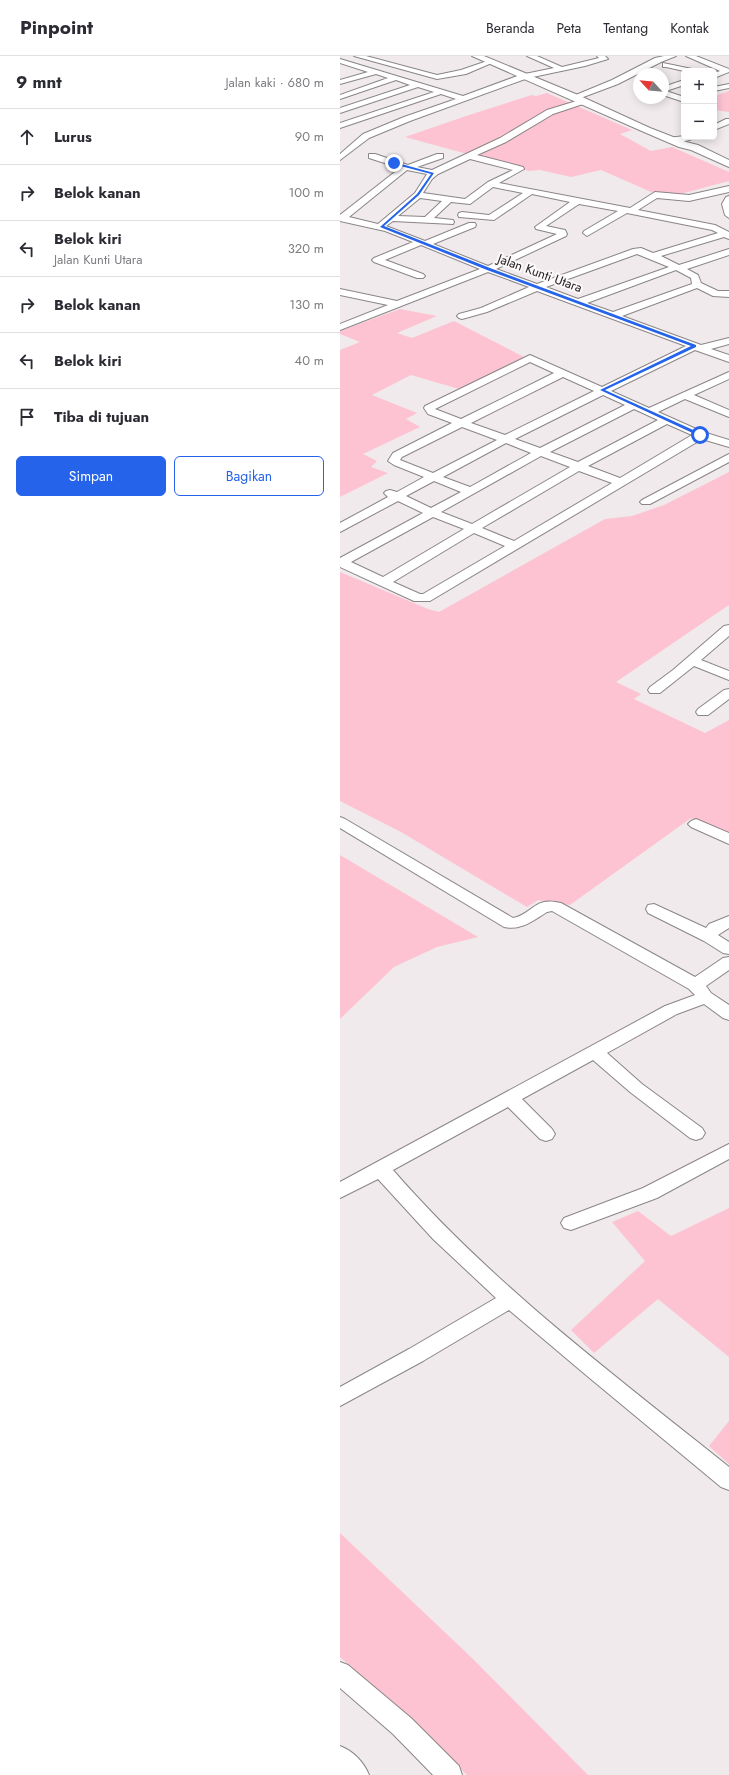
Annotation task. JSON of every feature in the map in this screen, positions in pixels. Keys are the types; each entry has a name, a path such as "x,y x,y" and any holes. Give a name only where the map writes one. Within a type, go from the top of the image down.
{"street":[{"path":"358,56 438,77 463,72 490,62"},
{"path":"476,56 683,144 688,149 729,166"},
{"path":"531,56 561,69"},
{"path":"340,158 369,134 408,118 524,77 585,64 602,59 604,56"},
{"path":"381,226 418,195 433,173 503,140 550,112 622,79 658,60 672,56"},
{"path":"690,56 726,71 717,75"},
{"path":"647,57 658,60"},
{"path":"572,59 585,64"},
{"path":"341,62 464,99"},
{"path":"666,65 681,68"},
{"path":"340,74 364,68"},
{"path":"340,82 376,72"},
{"path":"340,99 396,78"},
{"path":"622,79 633,83"},
{"path":"669,87 681,84"},
{"path":"340,111 417,85"},
{"path":"717,88 729,86"},
{"path":"340,126 440,92"},
{"path":"669,94 681,99"},
{"path":"676,97 681,96"},
{"path":"340,99 408,118"},
{"path":"717,127 729,121"},
{"path":"672,140 681,139"},
{"path":"427,152 458,160"},
{"path":"372,156 407,167 433,173"},
{"path":"342,218 407,167 440,156"},
{"path":"418,195 467,202 491,184 520,169 469,156"},
{"path":"491,184 629,210 724,233"},
{"path":"586,233 655,195 689,198 729,189"},
{"path":"462,215 491,218 531,191"},
{"path":"729,199 726,204 729,215"},
{"path":"427,220 448,200"},
{"path":"340,327 488,269 563,234 562,232 539,228 579,200"},
{"name":"Jalan Kunti Utara","path":"342,218 381,226 488,269 615,315 729,359"},
{"path":"391,218 450,222"},
{"path":"724,233 729,219"},
{"path":"340,229 360,222"},
{"path":"420,276 377,260 472,225"},
{"path":"653,256 724,233"},
{"path":"462,316 484,310 538,287 636,251 653,256 695,277 697,284 716,294 729,294"},
{"path":"579,302 729,252"},
{"path":"615,315 697,284"},
{"path":"342,294 397,304"},
{"path":"340,518 392,494 597,388 694,346 729,341"},
{"path":"621,482 432,412 430,407 530,358 700,435 729,444"},
{"path":"470,491 396,463 395,458 460,422 562,373"},
{"path":"649,412 729,376"},
{"path":"684,395 728,412"},
{"path":"341,562 541,452 633,405"},
{"path":"383,582 579,466 666,420"},
{"path":"341,562 418,598 426,598 700,435"},
{"path":"646,502 729,457"},
{"path":"392,494 514,545"},
{"path":"340,528 392,494"},
{"path":"655,690 693,661 729,629"},
{"path":"693,661 729,676"},
{"path":"703,712 729,693"},
{"path":"340,822 510,923 523,921 545,906 552,906 561,909 585,924 661,965 701,991 729,1014"},
{"path":"696,824 729,839"},
{"path":"654,909 710,937 729,949"},
{"path":"710,937 710,934 716,928 729,921"},
{"path":"340,1191 651,1022 701,991 729,962"},
{"path":"595,1052 636,1088 696,1133"},
{"path":"510,1098 546,1134"},
{"path":"571,1223 650,1194 729,1151"},
{"path":"381,1169 402,1194 450,1244 510,1299 609,1384 729,1480"},
{"path":"340,1397 416,1355 510,1299"},
{"path":"340,1673 402,1726 450,1775"},
{"path":"340,1758 357,1775"}],"shaded area":[{"path":"729,91 729,112 717,110 717,95"},
{"path":"547,93 632,130 620,134 651,151 672,147 729,172 729,181 673,196 658,195 601,170 571,177 540,170 529,171 405,137 532,95 536,96"},
{"path":"400,309 437,316 397,333 412,338 454,321 524,357 459,389 411,375 372,395 417,413 406,419 420,427 363,454 377,461 371,467 388,473 340,497 340,350 360,342 340,334 340,331"},
{"path":"729,472 729,605 616,682 641,694 634,699 705,733 729,720 729,835 691,818 570,905 538,900 527,907 401,832 340,801 340,572 428,609 439,612 605,519 632,516 664,505"},
{"path":"340,855 478,937 437,947 394,967 340,1019"},
{"path":"729,1208 729,1357 658,1299 594,1353 571,1330 645,1261 612,1222 638,1211 671,1236"},
{"path":"729,1421 729,1464 709,1446"},
{"path":"340,1533 471,1657 588,1775 467,1775 390,1700 340,1657"}],"route":[{"path":"394,163 408,168 433,173 418,195 381,226 488,269 695,346 602,390 700,435"}]}
